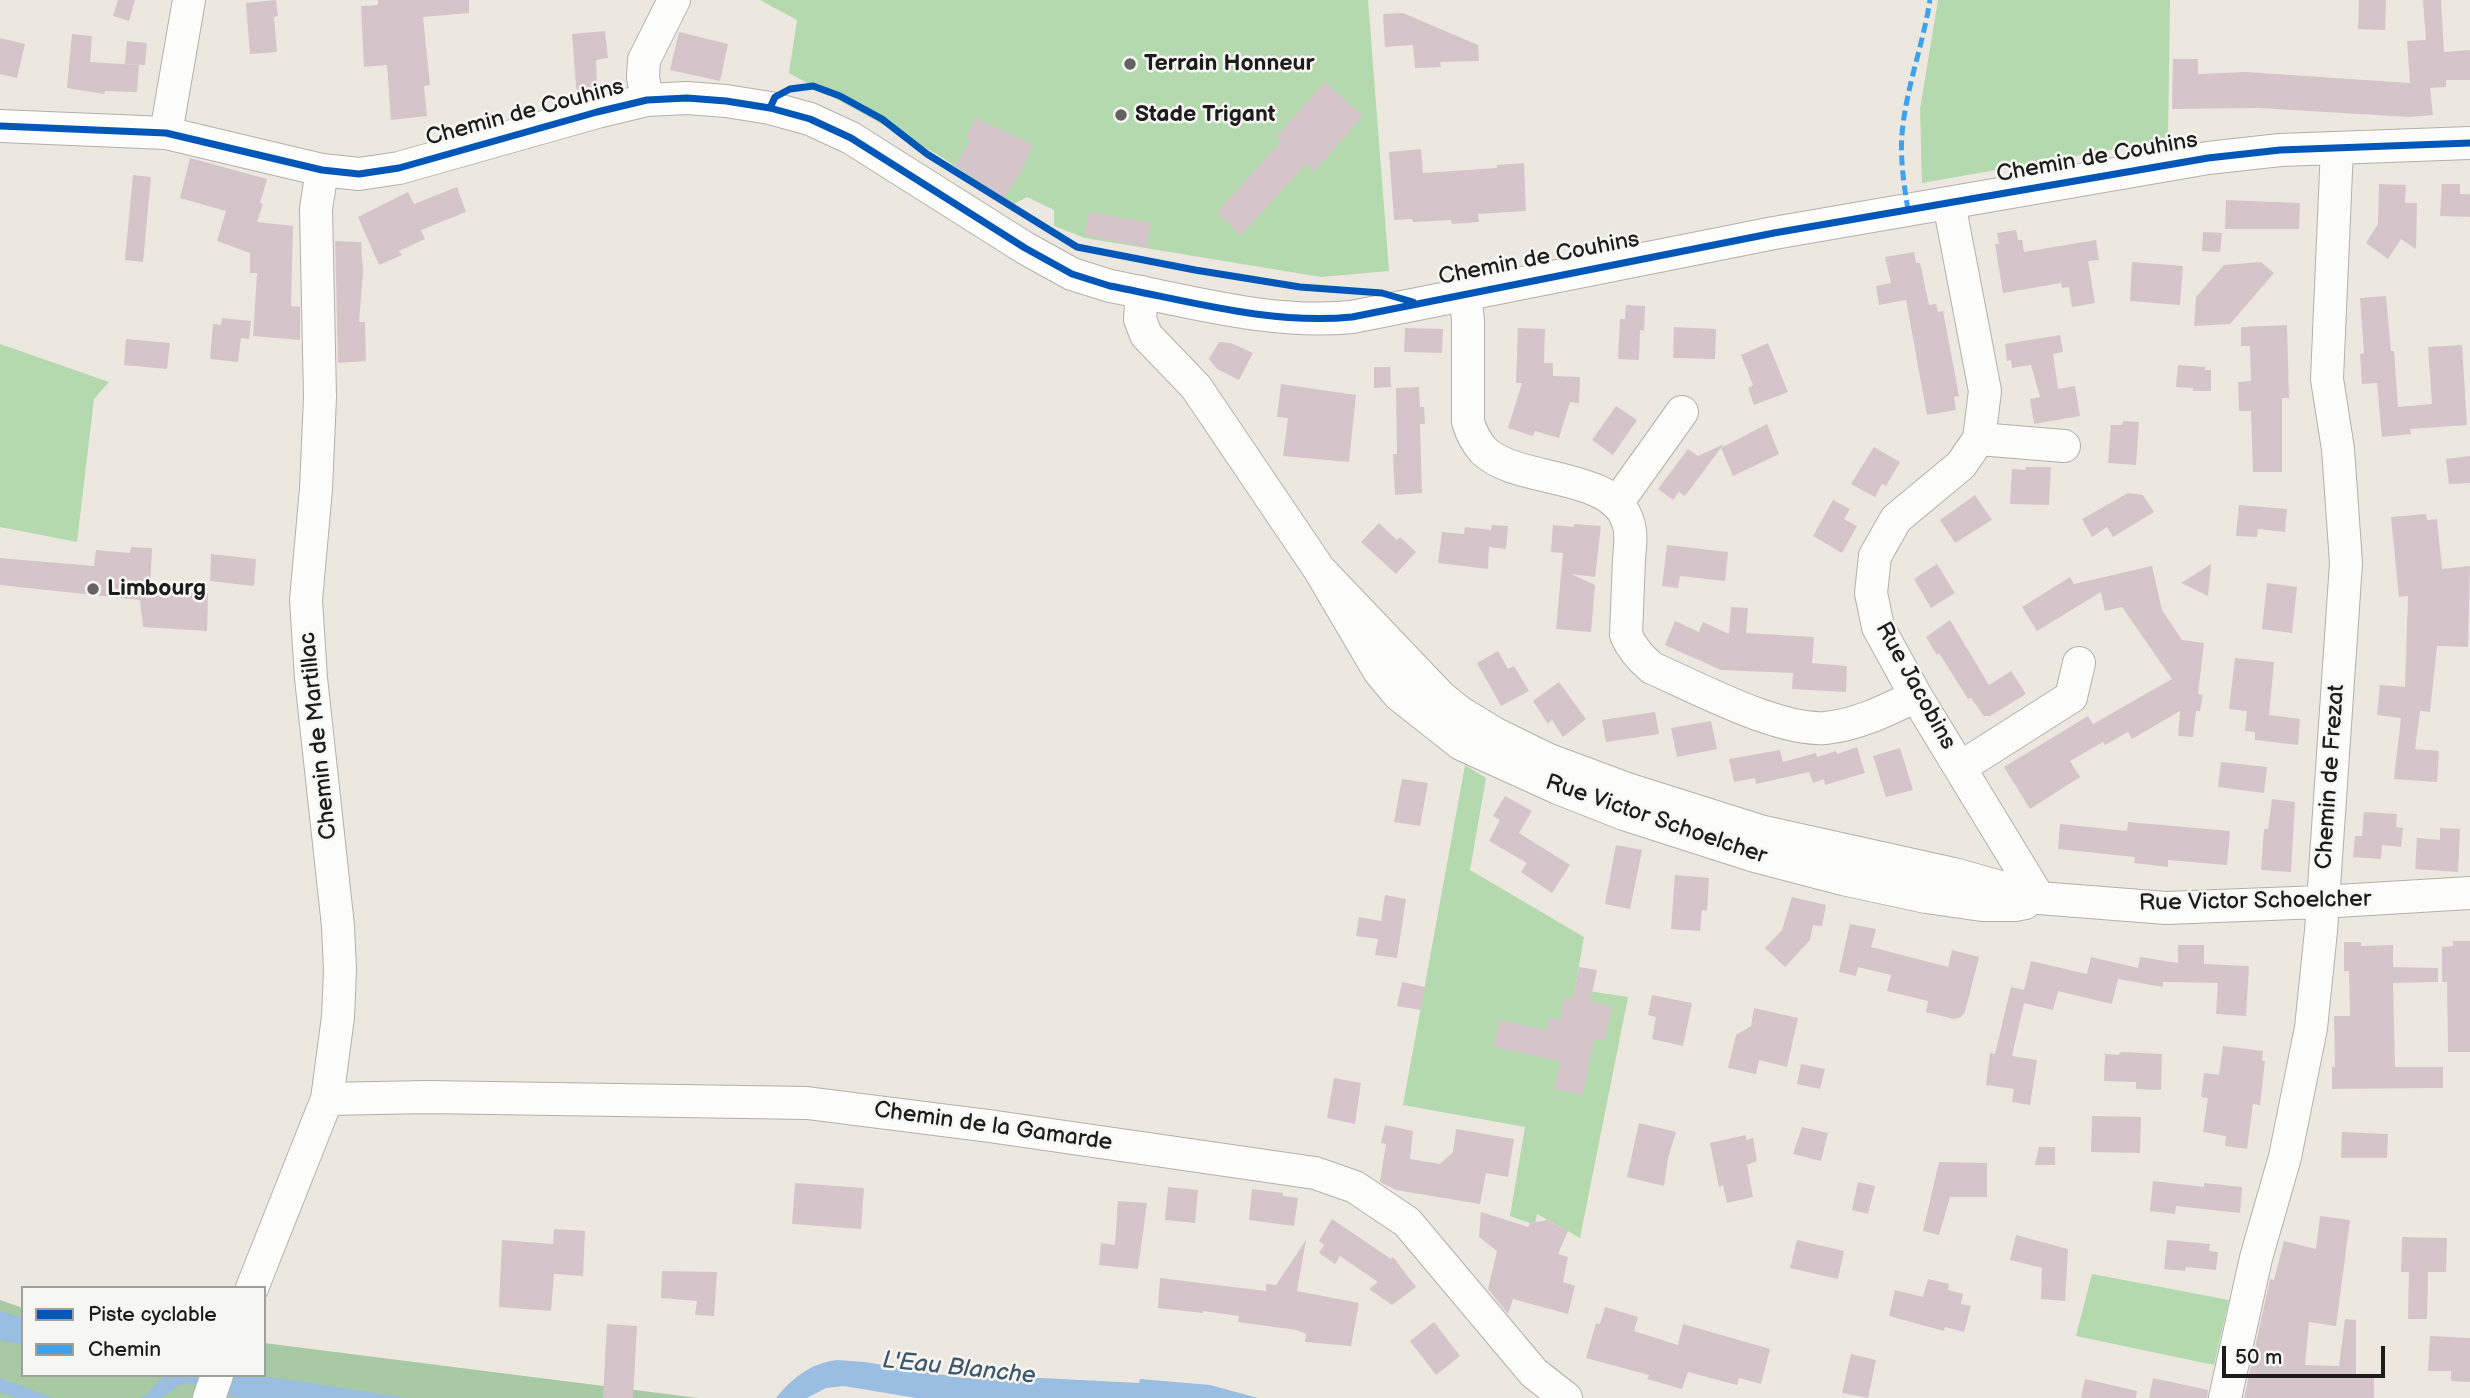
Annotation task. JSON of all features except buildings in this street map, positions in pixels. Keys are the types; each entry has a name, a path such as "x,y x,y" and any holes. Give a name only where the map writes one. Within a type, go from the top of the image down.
{"street":[{"path":"166,133 190,0"},
{"path":"647,100 643,77 644,60 674,0"},
{"name":"Chemin de Couhins","path":"0,126 166,133 322,170 359,174 399,168 597,111 647,100 687,98 726,101 770,108 821,124 851,138 1025,248 1086,279 1270,316 1316,320 1352,317 1774,233 2208,158 2280,150 2470,143"},
{"name":"Chemin de Frezat","path":"2225,1398 2256,1258 2284,1157 2311,1028 2321,932 2346,563 2338,449 2327,379 2337,148"},
{"name":"Chemin de Martillac","path":"253,1286 327,1099 338,1017 340,949 311,678 306,600 316,489 320,397 316,209 322,170"},
{"name":"Rue Jacobins","path":"1949,203 1985,391 1979,439 1961,465 1896,519 1875,556 1871,593 1878,627 1916,696 2039,898"},
{"name":"Rue Victor Schoelcher","path":"1142,292 1140,319 1146,335 1196,387 1319,569 1406,661 1461,713 1549,760 1627,789 1760,831 1954,874 2039,898 2166,908 2470,893"},
{"path":"1465,293 1468,320 1468,422 1478,443 1484,451 1500,461 1601,492 1617,503 1628,520 1630,530 1626,635 1640,659 1652,668 1778,722 1801,726 1824,728 1850,723 1881,713 1916,696"},
{"path":"1617,503 1682,412"},
{"path":"1979,439 2064,446"},
{"path":"1961,767 2071,697 2079,663"},
{"name":"Chemin de la Gamarde","path":"327,1099 427,1097 807,1103 1315,1173 1355,1187 1407,1222 1534,1373 1566,1398"},
{"path":"209,1398 216,1377"}],"green space":[{"name":"Stade Trigant","path":"760,0 1368,0 1389,271 1321,277 1085,238 1054,226 1054,210 1027,197 1012,205 940,156 789,73 797,20"},
{"path":"1938,0 2170,0 2168,140 1922,183 1920,109"},
{"path":"0,344 109,382 94,399 77,542 0,527"},
{"path":"1465,765 1486,778 1470,870 1584,937 1575,989 1628,997 1580,1238 1537,1214 1535,1225 1510,1216 1525,1127 1403,1105"},
{"path":"2092,1274 2229,1300 2214,1365 2076,1336"},
{"path":"0,1300 21,1307 21,1377 266,1377 266,1343 698,1398 0,1398"}],"water":[{"path":"0,1311 21,1317 21,1345 0,1340"},
{"path":"837,1360 962,1378 1042,1378 1139,1383 1140,1379 1210,1385 1258,1398 916,1398 844,1386 826,1388 807,1398 776,1398 803,1373 819,1364"},
{"path":"266,1377 408,1398 239,1398 189,1383 180,1385 161,1398 140,1398 173,1378"},
{"path":"0,1378 53,1398 17,1398 0,1392"}],"waterway":[{"name":"L'Eau Blanche","path":"147,1398 167,1377"}],"marked path":[{"path":"1908,210 1902,162 1902,134 1930,0"}],"cycle path":[{"path":"770,108 775,97 790,89 813,86 840,96 882,119 927,154 1077,247 1300,287 1382,293 1413,302"},
{"path":"0,126 166,133 322,170 359,174 399,168 647,100 687,98 726,101 770,108 810,119 851,138 1025,248 1072,274 1110,286 1230,310 1322,319 1352,317 1774,233 2208,158 2280,150 2470,143"}],"place":[{"name":"Terrain Honneur","path":"1130,64"},
{"name":"Stade Trigant","path":"1121,115"},
{"name":"Limbourg","path":"93,589"}]}
